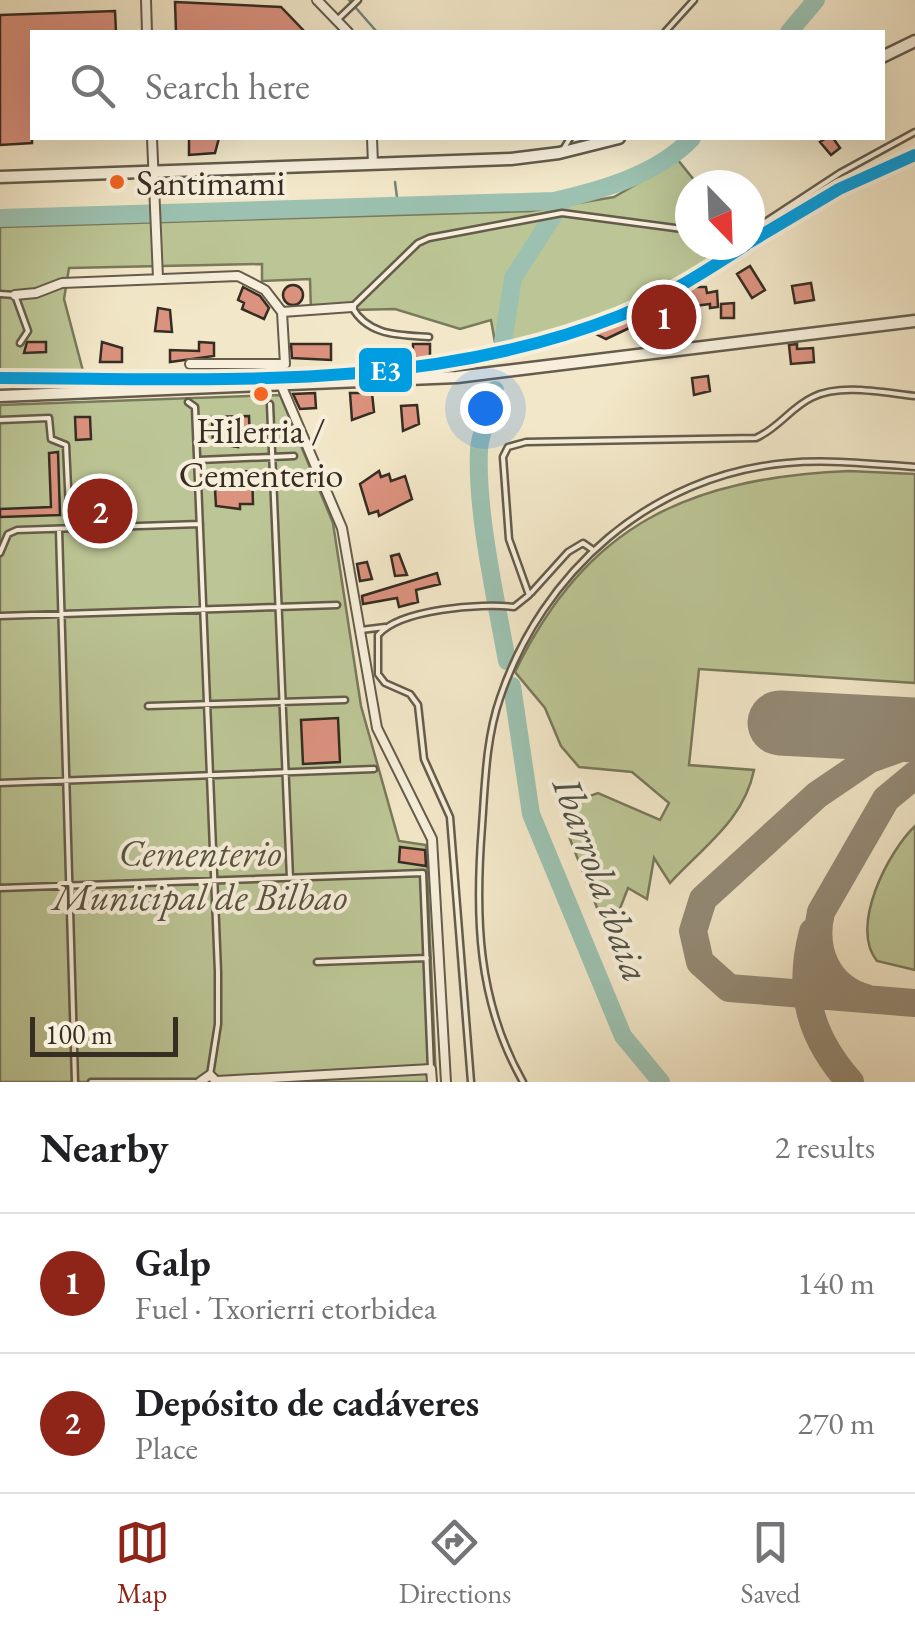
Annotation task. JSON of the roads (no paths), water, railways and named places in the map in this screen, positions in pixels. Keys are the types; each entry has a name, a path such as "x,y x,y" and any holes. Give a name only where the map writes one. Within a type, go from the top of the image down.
{"street":[{"path":"146,0 147,30"},
{"path":"317,0 346,30"},
{"path":"885,56 915,41"},
{"path":"152,140 158,278"},
{"path":"372,140 373,164"},
{"path":"0,178 512,159 609,140"},
{"path":"15,294 36,294 62,283 238,276 265,290 282,312 285,364 190,364"},
{"path":"282,312 352,306"},
{"path":"0,396 282,387 512,372 915,320"},
{"path":"282,387 342,528 377,728 391,764 432,839 446,1082"},
{"path":"198,1082 331,1078 432,1068 432,1082"},
{"path":"384,1071 384,1082"}],"lane":[{"path":"666,30 694,0"},
{"path":"336,20 357,1"},
{"path":"765,222 840,173 915,132"},
{"path":"562,152 569,140"},
{"path":"429,337 380,332 357,316 352,306 423,240 562,213 675,228"},
{"path":"0,294 15,294 28,325 20,343"},
{"path":"528,595 509,539 503,457 508,447 526,442 660,437 737,440 776,428 799,406 829,392 915,396"},
{"path":"188,402 196,408 205,608 218,1024 214,1080"},
{"path":"270,404 290,878"},
{"path":"0,420 49,418 52,439 66,445 70,529"},
{"path":"198,460 294,456"},
{"path":"523,1082 497,1026 482,968 478,918 487,768 498,702 516,658 554,592 593,550 662,500 704,482 752,469 829,462 915,466"},
{"path":"0,554 12,531 200,524"},
{"path":"59,530 75,1082"},
{"path":"361,630 490,604 514,606 568,552 583,543 593,550"},
{"path":"0,616 336,605"},
{"path":"385,627 376,641 378,674 385,683 410,694 418,705 424,759 450,817 471,1082"},
{"path":"148,706 344,700"},
{"path":"0,783 374,770"},
{"path":"0,888 422,873 432,1068"},
{"path":"318,962 426,958"},
{"path":"92,1082 144,1078 198,1082"}],"waterway":[{"path":"349,0 375,30"},
{"path":"791,30 816,0"},
{"path":"0,218 554,201 610,186 646,171 690,140"},
{"path":"395,182 398,205"},
{"name":"Ibarrola ibaia","path":"503,342 513,278 564,199"},
{"name":"Ibarrola ibaia","path":"495,390 480,442 479,474 488,556 507,661"},
{"name":"Ibarrola ibaia","path":"512,686 531,814 623,1036 661,1082"}],"place":[{"name":"Santimami","path":"117,182"},
{"name":"Galp","path":"664,317"},
{"name":"Hilerria / Cementerio","path":"261,394"},
{"name":"Depósito de cadáveres","path":"100,511"}],"park label":[{"name":"Cementerio Municipal de Bilbao","path":"200,874"}]}
